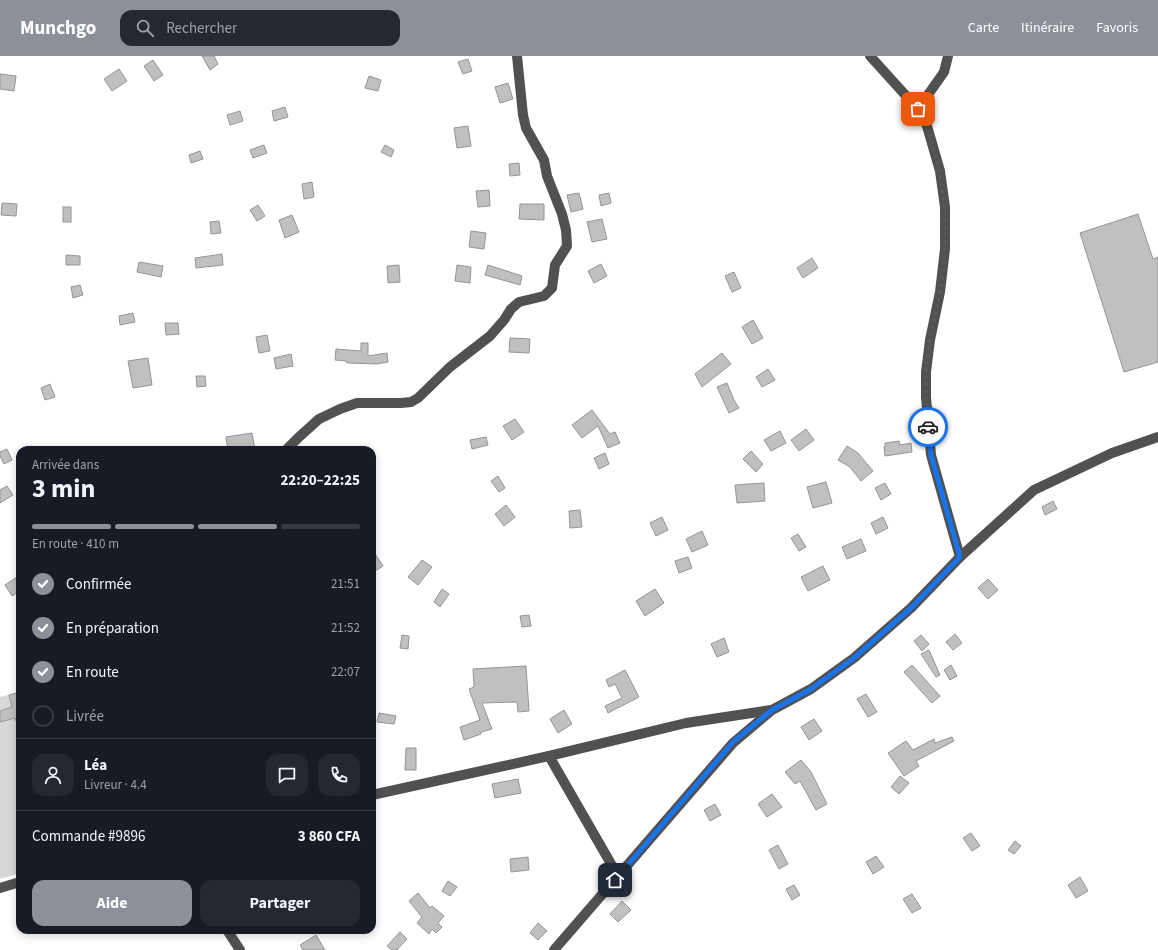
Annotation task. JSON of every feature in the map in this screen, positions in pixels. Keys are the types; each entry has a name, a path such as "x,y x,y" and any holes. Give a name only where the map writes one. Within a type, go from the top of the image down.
{"street":[{"path":"290,446 319,419 340,409 357,403 411,402 450,367 490,336 504,320 511,309 519,302 544,296 552,288 555,265 567,246 566,230 562,214 547,176 544,160 526,128 523,115 517,56"},
{"path":"870,56 918,109 927,126 940,171 945,207 945,250 940,292 930,340 926,372 926,397 931,455 960,557"},
{"path":"918,109 944,72 948,56"},
{"path":"554,950 733,742 772,710 811,689 854,658 911,608 960,557 1034,490 1112,453 1158,437"},
{"path":"376,793 549,756 686,723 772,710"},
{"path":"549,756 618,876"},
{"path":"0,888 16,883"},
{"path":"230,934 240,950"}],"shaded area":[{"path":"16,693 16,874 0,879 0,697"}],"building":[{"path":"202,56 214,56 218,64 210,70"},
{"path":"468,59 472,71 463,74 458,62"},
{"path":"153,60 163,75 154,81 144,66"},
{"path":"119,69 127,81 112,91 104,79"},
{"path":"0,74 16,76 14,91 0,89"},
{"path":"369,76 381,80 378,91 365,88"},
{"path":"508,83 513,99 500,103 495,87"},
{"path":"285,107 288,117 274,121 272,111"},
{"path":"240,111 243,121 230,125 227,115"},
{"path":"468,126 471,146 457,148 454,128"},
{"path":"264,145 267,153 253,158 250,150"},
{"path":"385,145 394,150 391,157 381,152"},
{"path":"200,151 203,159 191,163 189,155"},
{"path":"519,163 520,175 510,176 509,164"},
{"path":"312,182 314,197 304,199 302,184"},
{"path":"489,190 490,206 478,207 476,191"},
{"path":"579,193 583,209 571,212 567,195"},
{"path":"609,193 611,203 601,206 599,195"},
{"path":"2,203 17,204 16,216 1,215"},
{"path":"520,204 544,204 544,220 519,219"},
{"path":"258,205 265,216 257,221 250,210"},
{"path":"63,207 71,207 71,222 63,222"},
{"path":"1138,214 1153,259 1158,257 1158,362 1124,372 1080,233"},
{"path":"292,215 299,232 285,238 279,220"},
{"path":"602,219 607,239 592,242 587,222"},
{"path":"219,221 221,233 211,234 210,222"},
{"path":"471,231 486,233 484,249 469,247"},
{"path":"222,254 223,265 196,268 195,258"},
{"path":"66,255 80,256 80,265 66,265"},
{"path":"812,258 818,268 803,278 797,268"},
{"path":"139,262 163,266 161,277 137,272"},
{"path":"601,264 607,276 594,283 588,271"},
{"path":"399,265 400,282 388,283 387,266"},
{"path":"457,265 471,267 470,283 455,281"},
{"path":"488,265 522,276 520,285 485,275"},
{"path":"734,272 741,288 732,292 725,276"},
{"path":"80,285 83,295 73,298 71,287"},
{"path":"133,313 135,322 120,325 119,316"},
{"path":"753,320 763,338 752,344 742,327"},
{"path":"165,323 178,323 179,334 166,335"},
{"path":"267,335 270,351 259,353 256,337"},
{"path":"510,338 530,339 529,353 509,352"},
{"path":"361,343 368,343 368,356 387,353 388,362 377,364 347,363 346,361 335,360 336,349 361,351"},
{"path":"722,353 731,364 702,387 695,374"},
{"path":"291,354 293,366 276,369 274,358"},
{"path":"148,358 152,385 133,388 128,361"},
{"path":"768,369 775,380 762,387 756,377"},
{"path":"196,376 205,376 206,386 197,387"},
{"path":"727,383 739,408 729,413 717,387"},
{"path":"50,384 55,397 45,400 41,388"},
{"path":"592,410 610,434 615,432 620,443 608,448 598,426 582,438 572,425"},
{"path":"515,419 524,432 512,440 503,426"},
{"path":"806,429 814,440 799,451 791,440"},
{"path":"780,431 786,443 771,451 764,440"},
{"path":"252,433 254,446 227,446 226,437"},
{"path":"486,437 488,445 472,449 470,440"},
{"path":"899,441 900,445 911,443 912,452 885,456 885,443"},
{"path":"847,446 858,453 873,471 861,481 850,467 838,460"},
{"path":"7,449 12,460 4,464 0,456 0,452"},
{"path":"751,451 763,464 756,472 743,459"},
{"path":"605,453 609,464 599,469 594,458"},
{"path":"498,476 505,488 499,492 491,481"},
{"path":"826,482 832,503 813,508 807,487"},
{"path":"764,483 765,501 737,503 735,485"},
{"path":"885,483 891,494 881,500 875,488"},
{"path":"7,486 13,495 0,503 0,490"},
{"path":"1053,501 1057,509 1045,515 1042,507"},
{"path":"506,505 515,517 504,526 495,514"},
{"path":"580,510 582,527 570,528 569,511"},
{"path":"662,517 668,530 656,536 650,523"},
{"path":"883,517 888,528 876,534 871,523"},
{"path":"702,531 708,545 692,552 686,539"},
{"path":"798,534 806,547 799,551 791,538"},
{"path":"861,539 866,551 847,559 842,547"},
{"path":"376,555 383,566 376,570"},
{"path":"688,557 692,568 679,573 675,561"},
{"path":"422,560 432,567 418,585 408,577"},
{"path":"823,566 830,580 808,591 801,577"},
{"path":"16,578 16,594 12,596 5,585"},
{"path":"988,579 998,590 988,599 978,588"},
{"path":"442,589 449,594 440,607 434,602"},
{"path":"655,589 664,603 645,616 636,601"},
{"path":"529,615 531,626 522,627 520,616"},
{"path":"955,634 962,643 953,650 946,642"},
{"path":"402,635 409,636 408,649 400,648"},
{"path":"921,635 929,644 922,651 914,641"},
{"path":"724,638 729,652 717,657 711,644"},
{"path":"929,650 940,675 936,677 921,654"},
{"path":"912,665 940,696 932,703 904,672"},
{"path":"951,665 957,676 950,680 944,670"},
{"path":"526,666 529,711 518,712 517,702 482,703 492,729 481,732 481,734 464,740 460,727 480,720 469,689 474,687 473,669"},
{"path":"625,670 639,697 608,713 605,706 622,698 615,684 609,687 606,680"},
{"path":"16,693 16,721 15,718 0,722 0,711 12,707 9,695"},
{"path":"866,694 877,712 868,717 857,699"},
{"path":"564,710 572,724 558,733 550,719"},
{"path":"379,713 396,716 394,724 377,722"},
{"path":"814,719 822,731 809,740 801,727"},
{"path":"952,737 954,741 916,761 919,766 904,776 888,753 906,741 913,750 934,739 935,743"},
{"path":"406,748 416,748 416,770 405,770"},
{"path":"801,760 811,772 827,804 816,810 800,781 795,784 785,772"},
{"path":"900,776 909,783 899,794 891,787"},
{"path":"518,779 521,793 495,798 492,784"},
{"path":"772,794 782,807 767,817 758,804"},
{"path":"715,804 721,815 710,821 704,810"},
{"path":"971,833 980,846 972,851 963,838"},
{"path":"1015,841 1021,846 1014,854 1008,850"},
{"path":"778,845 788,864 779,869 769,850"},
{"path":"876,856 884,867 873,874 866,862"},
{"path":"528,857 529,870 511,872 510,859"},
{"path":"1080,877 1088,891 1076,898 1068,885"},
{"path":"448,881 457,887 450,896 442,891"},
{"path":"794,885 800,895 792,900 786,889"},
{"path":"418,893 430,908 432,906 444,916 438,923 442,927 436,933 432,929 429,934 417,923 422,917 409,901"},
{"path":"912,894 921,908 912,913 903,899"},
{"path":"622,901 631,910 618,922 610,914"},
{"path":"538,923 547,931 538,940 530,933"},
{"path":"400,932 407,939 397,950 392,950 387,946"},
{"path":"316,935 325,950 303,950 300,945"}],"way so far":[{"path":"918,109 927,126 940,171 945,207 945,250 940,292 930,340 926,372 928,427"}],"route":[{"path":"615,880 733,742 772,710 811,689 854,658 911,608 960,557 931,455 928,427"}]}
